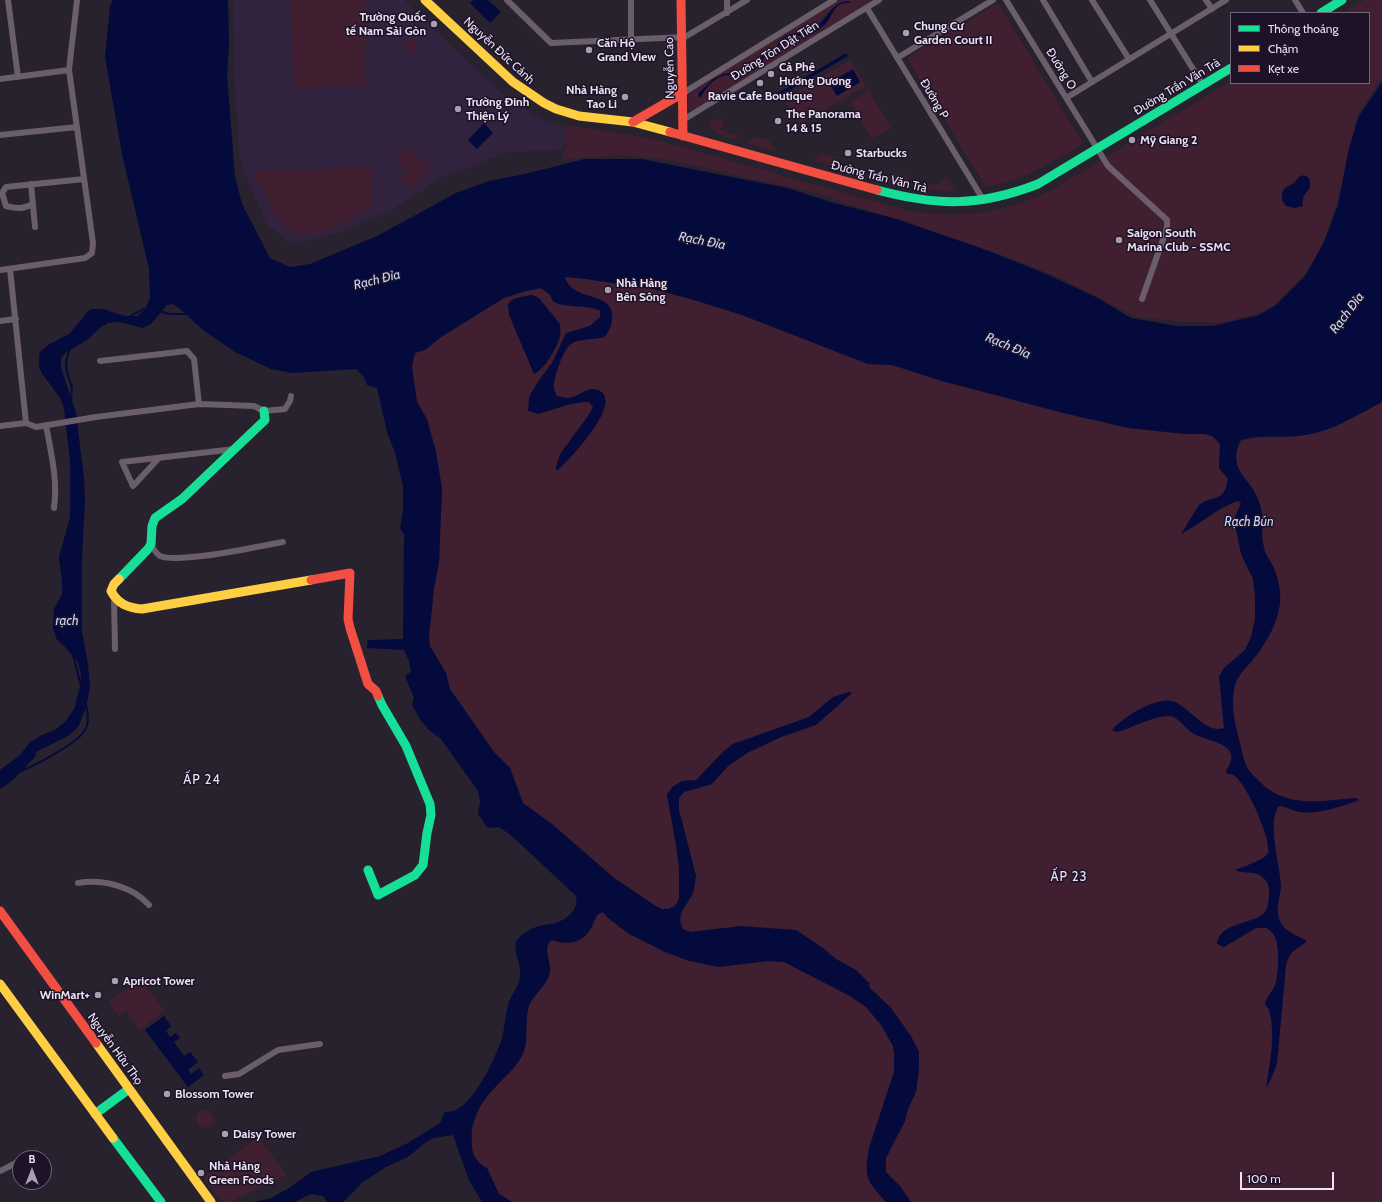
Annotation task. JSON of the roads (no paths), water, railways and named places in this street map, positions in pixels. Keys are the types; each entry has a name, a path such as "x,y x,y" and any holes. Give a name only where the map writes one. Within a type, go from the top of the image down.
{"main road":[{"name":"Nguyễn Đức Cảnh","path":"425,0 515,84 532,97 549,106 578,116 633,122 683,136"},
{"name":"Nguyễn Cao","path":"681,0 683,136"},
{"path":"1323,12 1342,0"},
{"name":"Đường Trần Văn Trà","path":"683,136 911,199 943,203 984,201 1014,193 1038,184 1230,69"},
{"path":"633,122 683,93"},
{"path":"264,411 265,420 182,499 155,518 152,526 151,544 148,549 114,584 111,591 114,598 120,603 134,608 142,608 350,573 348,618 368,684 376,691 382,705 406,746 430,804 431,815 427,832 423,865 415,875 378,895 368,870"},
{"name":"Nguyễn Hữu Thọ","path":"0,910 211,1202"},
{"path":"0,984 94,1114 161,1202"},
{"path":"94,1114 129,1089"}],"street":[{"path":"8,0 18,77"},
{"path":"0,270 85,258 92,253 94,243 69,70 77,0"},
{"path":"507,0 551,43 682,38 689,36 747,0"},
{"path":"631,0 631,39"},
{"path":"727,0 727,13"},
{"name":"Đường Tôn Dật Tiên","path":"683,93 834,0"},
{"name":"Đường Tôn Dật Tiên","path":"683,120 879,0"},
{"path":"897,58 993,0"},
{"name":"Đường O","path":"1006,0 1108,166 1164,217 1167,222 1167,228 1142,299"},
{"path":"1043,0 1092,82"},
{"path":"1092,0 1129,59"},
{"path":"1150,0 1203,85"},
{"path":"1206,0 1212,9"},
{"path":"1066,98 1226,0"},
{"path":"1295,0 1302,12"},
{"name":"Đường P","path":"866,8 984,201"},
{"path":"0,79 69,70"},
{"path":"0,135 77,127"},
{"path":"33,204 24,208 15,209 6,206 2,193 6,187 84,179"},
{"path":"31,184 35,228"},
{"path":"10,269 26,423"},
{"path":"0,321 16,319"},
{"path":"100,361 187,351 194,359 199,404"},
{"path":"0,426 26,423 36,427 96,417 199,404 254,406 264,411 285,409 291,396"},
{"path":"46,425 55,472 54,508"},
{"path":"159,458 133,486 122,462 236,448"},
{"path":"151,544 158,555 180,558 284,542"},
{"path":"114,598 114,649"},
{"path":"78,883 99,883 118,886 133,892 144,899 149,905"},
{"path":"225,1076 239,1074 278,1050 320,1044"},
{"path":"0,1171 12,1165"}],"water":[{"path":"113,0 228,0 229,44 227,75 235,177 242,204 270,258 290,267 310,264 377,236 456,193 489,181 525,174 585,159 642,159 787,188 834,203 897,219 989,251 1044,273 1098,298 1131,318 1177,326 1213,326 1259,315 1276,305 1305,276 1324,242 1338,205 1349,148 1359,116 1382,82 1382,402 1345,422 1315,433 1297,436 1256,437 1241,440 1236,455 1236,461 1241,473 1253,488 1260,504 1262,514 1263,544 1265,552 1276,573 1280,596 1280,606 1274,626 1264,645 1239,676 1234,689 1234,718 1246,765 1252,774 1268,789 1291,799 1303,801 1329,801 1356,798 1359,800 1322,811 1307,813 1279,806 1275,813 1274,834 1281,887 1278,913 1284,928 1306,940 1306,942 1291,954 1286,966 1277,1064 1266,1088 1271,1058 1272,1029 1269,1009 1265,1005 1266,1000 1274,988 1276,980 1278,960 1276,940 1267,928 1256,928 1224,947 1217,944 1219,937 1224,932 1237,925 1259,917 1266,911 1268,905 1269,887 1265,879 1256,874 1235,870 1258,861 1268,853 1266,837 1257,812 1245,788 1233,775 1227,774 1226,771 1231,762 1231,755 1228,749 1223,745 1194,734 1179,721 1170,716 1164,716 1117,732 1112,730 1124,719 1140,709 1157,702 1165,701 1172,701 1178,704 1204,724 1217,729 1224,728 1219,677 1223,669 1245,650 1251,637 1255,619 1253,579 1241,554 1235,524 1235,517 1241,503 1238,501 1230,504 1181,534 1199,505 1221,495 1224,492 1228,479 1219,468 1220,444 1212,436 1205,434 1185,434 1129,428 1063,413 942,381 892,365 868,364 742,315 653,289 565,277 569,285 575,290 605,302 610,307 612,321 605,337 583,340 571,344 559,364 554,383 554,389 557,396 571,398 588,390 594,389 598,390 605,396 605,406 592,431 558,470 556,470 556,468 560,454 593,407 589,402 583,402 539,414 528,411 529,398 539,380 552,363 566,333 590,326 600,317 600,311 591,308 561,305 553,301 549,294 541,288 526,291 504,298 441,337 425,350 415,353 412,366 417,402 427,419 436,452 442,489 439,562 434,588 429,637 430,646 446,673 450,689 494,752 510,768 523,803 552,824 613,877 662,909 673,907 678,902 679,897 679,867 667,795 672,787 682,781 696,780 723,752 733,744 809,717 833,697 849,692 852,693 816,725 781,737 747,753 728,766 712,784 684,792 679,798 679,810 696,876 693,893 682,911 680,920 684,930 691,932 741,926 796,930 823,948 836,959 856,970 870,984 870,988 891,1008 911,1036 919,1052 916,1092 908,1109 905,1121 886,1158 886,1172 900,1186 911,1202 886,1202 868,1178 867,1166 869,1148 894,1072 894,1053 893,1046 881,1025 866,1007 850,996 784,962 769,961 718,967 689,961 665,952 629,934 607,917 603,912 597,916 589,932 575,942 564,943 552,940 549,942 547,953 550,968 549,977 529,1006 526,1040 523,1054 519,1061 485,1100 474,1121 472,1129 473,1153 479,1163 487,1168 499,1194 512,1202 482,1202 469,1180 453,1135 434,1138 426,1142 408,1157 386,1167 363,1182 343,1202 327,1202 323,1196 311,1194 295,1202 254,1202 271,1198 289,1188 311,1172 380,1156 408,1143 440,1123 445,1112 456,1110 465,1103 472,1096 485,1076 502,1038 509,1002 520,977 520,968 515,946 516,941 533,928 555,923 566,918 575,908 577,900 576,896 512,836 499,827 488,828 478,814 480,802 478,791 441,739 429,730 421,721 412,705 414,698 405,676 411,672 409,661 404,650 367,648 368,640 403,639 404,534 400,528 403,511 403,486 395,453 387,432 377,388 367,385 364,377 356,369 292,373 271,369 235,352 203,330 173,304 167,305 151,324 143,328 119,322 108,323 101,327 87,340 65,353 61,358 61,368 76,413 84,478 85,501 82,557 82,632 88,664 90,688 86,707 79,725 75,730 66,737 36,752 35,757 12,781 0,789 0,770 20,755 30,742 55,730 65,722 74,709 81,683 78,662 57,640 53,628 54,609 62,594 59,557 70,517 70,461 64,408 60,398 41,372 39,355 40,352 48,345 69,334 88,311 92,309 103,309 125,316 137,316 145,309 150,298 149,269 122,154 105,57 110,6"},
{"path":"473,0 488,0 501,12 490,23 470,3"},
{"path":"850,1 849,3 840,4 837,6 825,24 813,33 803,36 790,36 783,39 778,50 766,54 759,66 752,71 719,77 708,86 700,98 698,94 713,79 724,74 746,70 757,62 767,51 776,48 784,37 802,33 814,28 838,4"},
{"path":"846,53 848,56 780,96 778,93"},
{"path":"853,69 860,82 837,96 829,83"},
{"path":"484,123 493,133 477,149 468,140"},
{"path":"1304,175 1309,178 1310,186 1304,196 1303,206 1295,208 1286,206 1282,200 1282,193 1285,188"},
{"path":"531,295 539,298 560,324 560,337 550,358 538,372 534,374 509,315 508,304 515,299"},
{"path":"164,1016 171,1026 166,1031 170,1037 176,1033 180,1038 174,1042 184,1056 190,1052 198,1062 188,1070 191,1074 199,1068 204,1075 188,1087 145,1030"}],"waterway":[{"path":"129,317 143,309 146,309"},
{"path":"159,311 170,314 188,314"},
{"path":"70,348 66,361 67,373 72,387 71,402"},
{"path":"73,655 81,686"},
{"path":"21,771 56,753 81,735 88,724 86,705"}],"place":[{"name":"Trường Quốc tế Nam Sài Gòn","path":"434,24"},
{"name":"Chung Cư Garden Court II","path":"906,33"},
{"name":"Căn Hộ Grand View","path":"589,50"},
{"name":"Cà Phê Hướng Dương","path":"771,74"},
{"name":"Ravie Cafe Boutique","path":"760,83"},
{"name":"Nhà Hàng Tao Li","path":"625,97"},
{"name":"Trường Đinh Thiện Lý","path":"458,109"},
{"name":"The Panorama 14 & 15","path":"778,121"},
{"name":"Mỹ Giang 2","path":"1132,140"},
{"name":"Starbucks","path":"848,153"},
{"name":"Saigon South Marina Club - SSMC","path":"1119,240"},
{"name":"Nhà Hàng Bên Sông","path":"608,290"},
{"name":"Apricot Tower","path":"115,981"},
{"name":"WinMart+","path":"98,995"},
{"name":"Blossom Tower","path":"167,1094"},
{"name":"Daisy Tower","path":"225,1134"},
{"name":"Nhà Hàng Green Foods","path":"201,1173"}],"district":[{"name":"ẤP 24","path":"202,780"},
{"name":"ẤP 23","path":"1069,877"}],"water label":[{"name":"Rạch Đỉa","path":"702,241"},
{"name":"Rạch Đỉa","path":"377,280"},
{"name":"Rạch Đỉa","path":"1347,313"},
{"name":"Rạch Đỉa","path":"1008,346"},
{"name":"Rạch Bún","path":"1249,522"},
{"name":"rạch","path":"67,621"}]}
